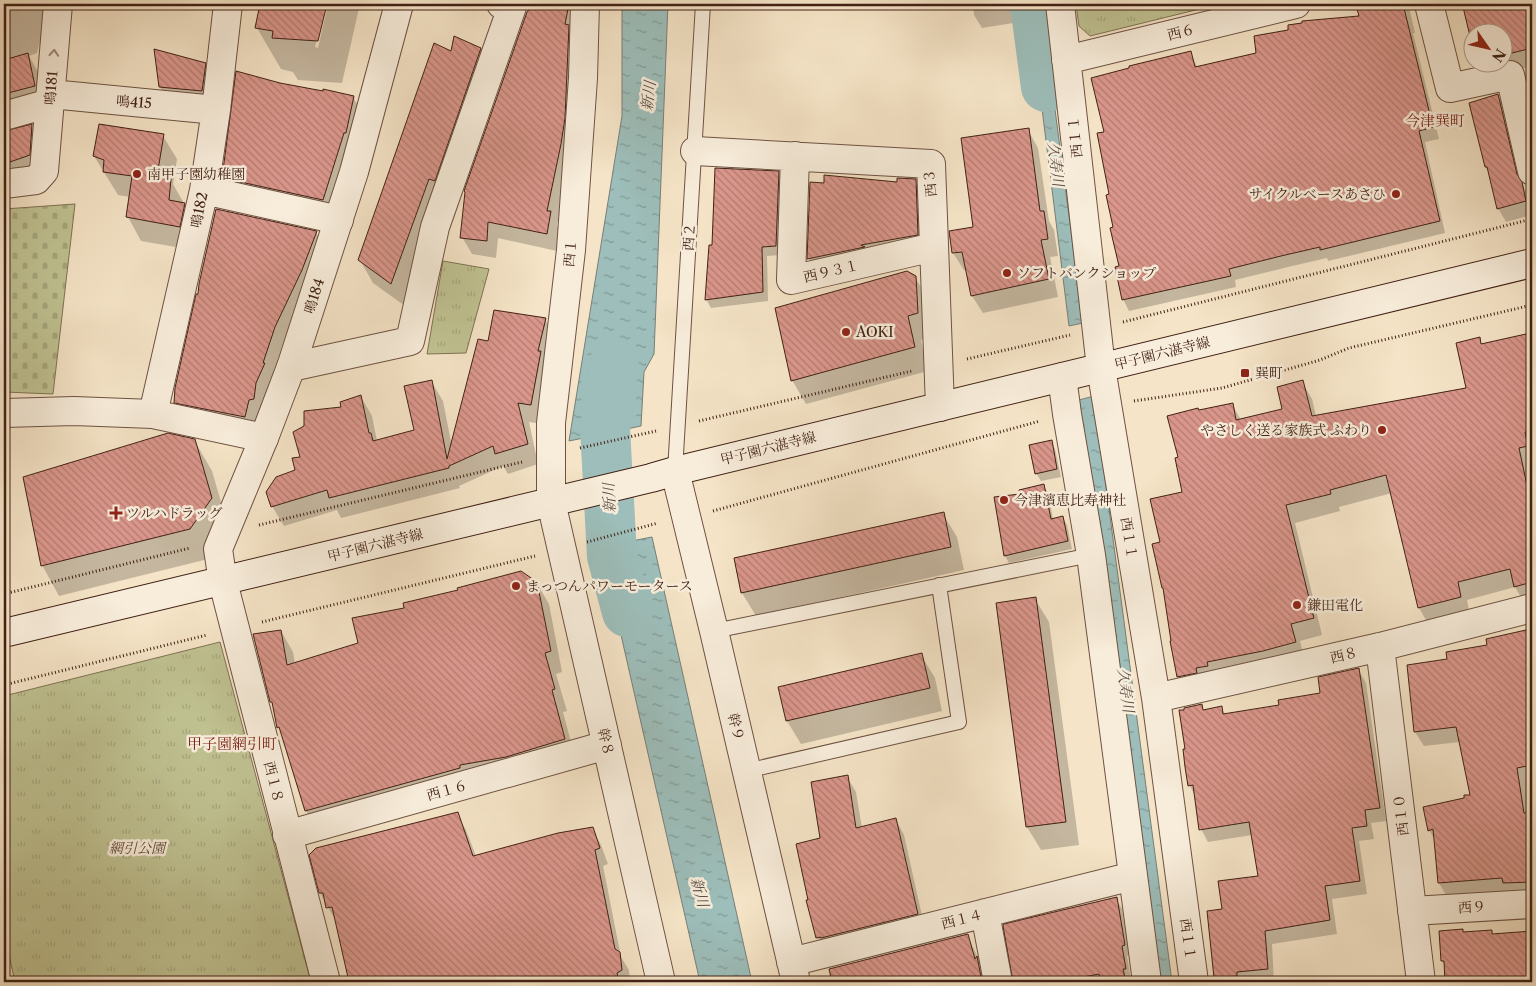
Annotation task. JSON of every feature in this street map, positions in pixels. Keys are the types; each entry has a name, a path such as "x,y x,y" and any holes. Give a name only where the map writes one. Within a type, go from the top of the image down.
{"street":[{"name":"鳴181","path":"4,184 36,180 44,171 58,4"},
{"name":"鳴182","path":"153,414 204,190 216,110 228,4"},
{"name":"鳴184","path":"222,582 218,549 291,367 354,172 399,4"},
{"path":"291,367 410,341 435,228 512,7 501,4"},
{"name":"西１","path":"563,499 558,453 550,423 571,250 583,78 585,4"},
{"name":"西１１","path":"1060,4 1101,368 1156,698 1194,982"},
{"name":"西６","path":"1066,60 1296,4"},
{"path":"1428,4 1450,88 1510,75 1532,171"},
{"name":"鳴415","path":"51,98 216,110"},
{"path":"4,116 51,98"},
{"name":"西３","path":"695,151 931,164 940,407"},
{"name":"西９３１","path":"795,156 791,280 934,247"},
{"path":"204,190 339,220"},
{"name":"甲子園六湛寺線","path":"4,633 663,475 1532,262"},
{"path":"1062,378 1091,556 1147,982"},
{"path":"4,413 74,411 153,414 264,438"},
{"name":"幹９","path":"663,475 686,518 793,972"},
{"name":"幹８","path":"563,499 573,546 607,745 661,982"},
{"name":"西１８","path":"222,582 326,982"},
{"name":"西８","path":"1156,698 1380,647 1532,608"},
{"name":"西１０","path":"1380,647 1422,982"},
{"name":"西１６","path":"288,835 607,745"},
{"name":"西１４","path":"793,972 985,913 1133,876"},
{"name":"西９","path":"1412,911 1532,904"},
{"path":"985,913 998,982"}],"lane":[{"name":"西２","path":"663,475 695,151 703,4"},
{"path":"714,631 1091,556"},
{"path":"746,771 959,722 939,585"}],"path":[{"path":"1107,405 1222,388 1320,360 1349,348 1532,305"},
{"path":"4,685 686,518 1067,414"},
{"path":"4,594 197,546 205,538 224,533 642,434"}],"green space":[{"path":"1076,4 1220,4 1090,36 1079,26"},
{"path":"75,204 53,394 4,392 4,209"},
{"path":"443,261 489,269 466,353 427,354"},
{"name":"網引公園","path":"220,642 311,982 15,982 4,932 4,696"}],"water":[{"path":"622,4 668,4 654,354 644,372 641,426 569,441 622,116"},
{"path":"1043,18 1083,323 1069,326 1031,20"},
{"path":"1094,396 1172,982 1158,982 1079,400"},
{"path":"652,537 752,982 700,982 601,547"}],"building":[{"path":"260,4 327,4 318,41 272,38 273,31 255,28"},
{"path":"534,4 569,4 565,24 569,25 565,118 547,211 551,211 547,234 488,222 487,241 460,238 464,191 527,12"},
{"path":"1379,4 1403,4 1433,127 1419,131 1440,221 1320,250 1320,247 1281,256 1229,269 1231,276 1122,300 1115,267 1119,266 1110,228 1113,227 1106,195 1109,194 1097,133 1104,132 1091,78 1129,68 1129,66 1191,51 1195,67 1256,53 1254,36 1288,30 1288,25 1302,23 1302,21 1359,16 1357,9"},
{"path":"1478,4 1532,4 1532,48 1514,52 1514,22 1467,22 1463,7"},
{"path":"454,36 481,48 435,181 429,179 391,284 358,260 434,43 451,51"},
{"path":"154,49 206,63 202,91 159,87"},
{"path":"28,53 35,86 4,94 4,60"},
{"path":"236,71 280,83 323,91 323,89 354,96 346,133 344,133 323,200 222,178"},
{"path":"1498,94 1517,174 1522,182 1526,201 1497,209 1469,103"},
{"path":"32,124 30,155 4,164 4,131"},
{"name":"南甲子園幼稚園","path":"99,124 164,134 157,176 171,179 169,200 185,203 180,227 126,217 132,176 103,172 104,160 93,156"},
{"path":"1029,128 1040,211 1044,211 1048,239 1041,240 1049,279 971,296 962,252 952,253 949,231 973,227 961,138"},
{"path":"715,168 779,171 776,246 762,247 763,292 705,300 709,245 712,245"},
{"path":"824,175 897,182 897,178 916,179 918,235 861,245 865,247 807,259 810,182 824,183"},
{"path":"216,209 317,231 302,270 275,327 263,363 265,363 256,383 254,399 249,400 245,417 174,403 175,388"},
{"name":"AOKI","path":"907,271 916,276 918,313 908,316 915,347 791,381 775,308"},
{"path":"494,310 546,318 538,351 541,351 531,405 518,403 528,444 495,454 493,446 449,466 449,468 329,498 327,490 271,507 266,492 276,477 295,470 292,458 300,457 293,432 304,426 304,411 341,407 340,402 361,395 369,433 371,433 373,441 414,430 404,386 432,380 447,459 478,339 488,341"},
{"path":"1526,334 1532,363 1532,430 1525,432 1528,446 1519,448 1532,509 1532,582 1514,587 1510,569 1458,582 1461,597 1418,608 1386,475 1330,490 1331,494 1286,505 1314,618 1291,624 1296,642 1263,651 1207,662 1208,666 1196,668 1197,673 1177,677 1163,588 1152,544 1160,542 1150,499 1182,492 1175,458 1178,457 1167,416 1198,408 1199,410 1233,403 1236,420 1282,409 1277,387 1303,380 1312,416 1466,388 1456,343 1480,337 1481,344"},
{"name":"ツルハドラッグ","path":"168,433 195,439 212,498 190,529 41,566 23,477"},
{"path":"1052,440 1057,469 1035,474 1029,445"},
{"path":"1044,484 1051,519 1063,516 1068,541 1004,556 994,497 1020,494 1019,490"},
{"path":"944,512 951,547 741,593 734,558"},
{"path":"521,571 537,582 551,651 545,653 555,689 552,690 565,739 506,757 460,765 460,768 305,811 279,727 277,728 272,702 270,702 253,634 281,630 287,665 358,643 352,618 404,608 403,603 458,590 457,588"},
{"path":"1036,597 1066,822 1026,827 996,603"},
{"path":"1526,630 1532,658 1532,765 1517,768 1524,813 1532,813 1532,882 1503,883 1502,878 1438,883 1433,829 1428,831 1423,807 1470,795 1456,727 1414,732 1407,665 1447,659 1446,652 1487,645 1486,639"},
{"path":"922,653 930,688 786,721 778,687"},
{"path":"1359,668 1380,808 1365,810 1367,826 1352,828 1360,881 1325,886 1330,920 1265,931 1268,969 1237,972 1237,976 1214,978 1207,911 1222,909 1218,881 1258,876 1249,822 1199,830 1193,785 1188,786 1179,710 1202,704 1203,710 1222,706 1223,714 1279,705 1278,700 1320,693 1318,677"},
{"path":"848,775 856,828 896,818 918,914 816,938 806,900 808,900 796,844 820,838 811,782"},
{"path":"458,812 473,856 558,833 593,827 600,848 595,850 615,949 620,952 622,970 617,973 619,982 349,982 332,907 326,908 323,893 319,893 309,855 316,848"},
{"path":"1117,897 1125,945 1122,946 1126,969 1123,969 1126,982 1101,982 1099,974 1059,982 1013,982 1004,924"},
{"path":"1463,929 1463,932 1492,930 1492,934 1532,931 1532,982 1445,982 1444,961 1441,961 1439,931"},
{"path":"968,934 975,959 977,956 982,982 832,982 829,969"}],"waterway":[{"name":"久寿川","path":"1035,4 1046,87"},
{"name":"新川","path":"614,365 605,428 612,556 627,612"}],"place":[{"name":"南甲子園幼稚園","path":"137,174"},
{"name":"サイクルベースあさひ","path":"1396,194"},
{"name":"ソフトバンクショップ","path":"1007,273"},
{"name":"AOKI","path":"846,332"},
{"name":"巽町","path":"1245,373"},
{"name":"やさしく送る家族式 ふわり","path":"1382,430"},
{"name":"今津濱恵比寿神社","path":"1004,500"},
{"name":"ツルハドラッグ","path":"116,513"},
{"name":"まっつんパワーモータース","path":"516,586"},
{"name":"鎌田電化","path":"1297,605"}],"district":[{"name":"今津巽町","path":"1435,120"},
{"name":"甲子園網引町","path":"232,743"}]}
